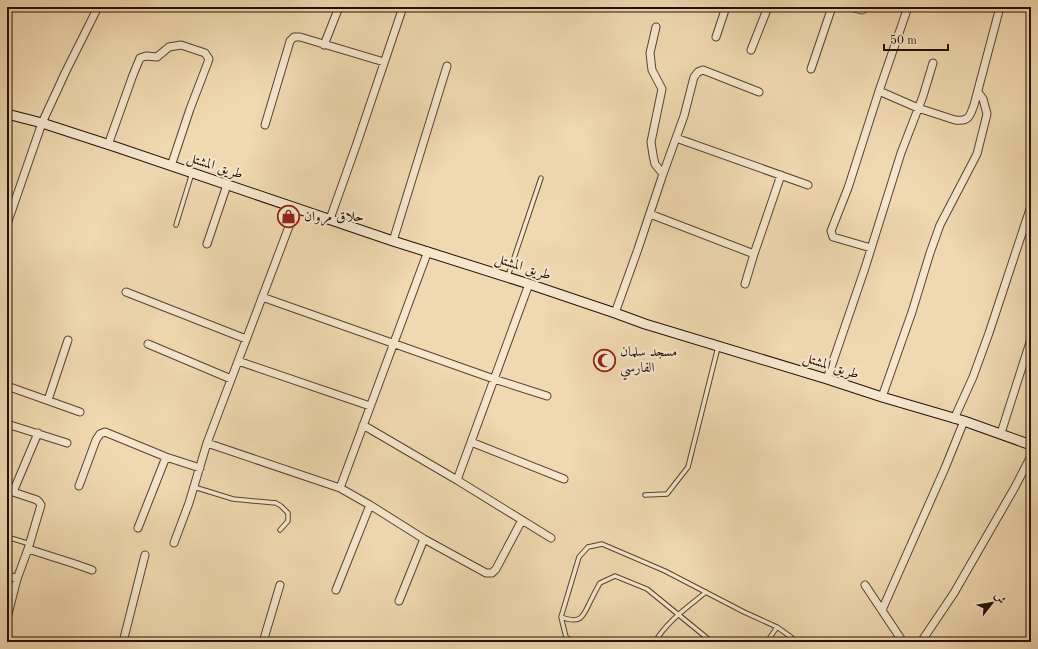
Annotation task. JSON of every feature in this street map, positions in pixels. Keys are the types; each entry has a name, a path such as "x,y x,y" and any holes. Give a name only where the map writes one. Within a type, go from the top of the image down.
{"main road":[{"name":"طريق المشتل","path":"7,114 42,123 393,241 615,312 645,324 964,421 1031,444"}],"street":[{"path":"7,224 42,123 66,70 98,7"},
{"path":"324,45 339,7"},
{"path":"330,219 403,7"},
{"path":"716,37 726,7"},
{"path":"751,50 768,7"},
{"path":"811,69 832,7"},
{"path":"850,7 862,10 867,7"},
{"path":"871,248 833,237 831,231 848,188 878,91 908,7"},
{"path":"878,91 918,108 955,120 961,121 968,119 971,115 978,92 1000,7"},
{"path":"656,27 650,53 652,70 662,89 651,142 655,164 663,174"},
{"path":"265,125 290,41 294,37 300,37 384,62"},
{"path":"108,145 140,58 146,56 157,57 169,47 181,45 205,53 209,59 206,70 190,109 171,166"},
{"path":"827,379 901,153 923,96 933,63"},
{"path":"393,241 447,66"},
{"path":"615,312 684,116 694,77 698,72 703,70 759,92"},
{"path":"882,397 912,312 940,225 978,154 987,114 983,100 978,92"},
{"path":"676,138 808,185"},
{"path":"745,284 781,175"},
{"path":"207,244 227,185"},
{"path":"954,419 973,377 989,333 1031,206"},
{"path":"174,543 194,487 207,443 296,208"},
{"path":"650,214 754,254"},
{"path":"340,488 428,251"},
{"path":"457,480 529,284"},
{"path":"126,292 246,339"},
{"path":"262,297 393,344 547,396"},
{"path":"1001,434 1031,339"},
{"path":"48,400 68,340"},
{"path":"148,344 231,379"},
{"path":"238,361 370,406"},
{"path":"7,386 80,412"},
{"path":"882,610 945,468 964,421"},
{"path":"7,424 67,443"},
{"path":"363,425 457,480 551,538"},
{"path":"79,486 96,440 100,434 106,432 166,457 200,468"},
{"path":"7,618 17,579 29,546 41,504 37,500 10,491 38,433"},
{"path":"471,442 564,479"},
{"path":"207,443 340,488 370,504 424,539 486,573 492,573 496,569 522,520"},
{"path":"921,642 954,593 1015,487 1031,456"},
{"path":"138,528 166,457"},
{"path":"336,590 370,504"},
{"path":"399,601 424,539"},
{"path":"29,546 92,570"},
{"path":"123,642 145,555"},
{"path":"7,576 17,579"},
{"path":"263,642 280,585"},
{"path":"865,585 903,642"}],"lane":[{"path":"176,225 192,173"},
{"path":"508,277 541,178"},
{"path":"645,495 667,494 688,467 718,346"},
{"path":"194,487 233,498 276,503 288,513 288,520 280,530"},
{"path":"7,537 29,546"},
{"path":"574,642 566,637 561,617 579,557 588,547 602,544 665,571 744,612 777,627 791,637 795,642"},
{"path":"561,617 569,620 578,619 584,614 600,583 615,576 647,589 712,642"},
{"path":"655,642 667,625 706,592"},
{"path":"767,642 777,627"}],"place":[{"name":"حلاق مروان","path":"289,217"},
{"name":"مسجد سلمان الفارسي","path":"604,360"}]}
